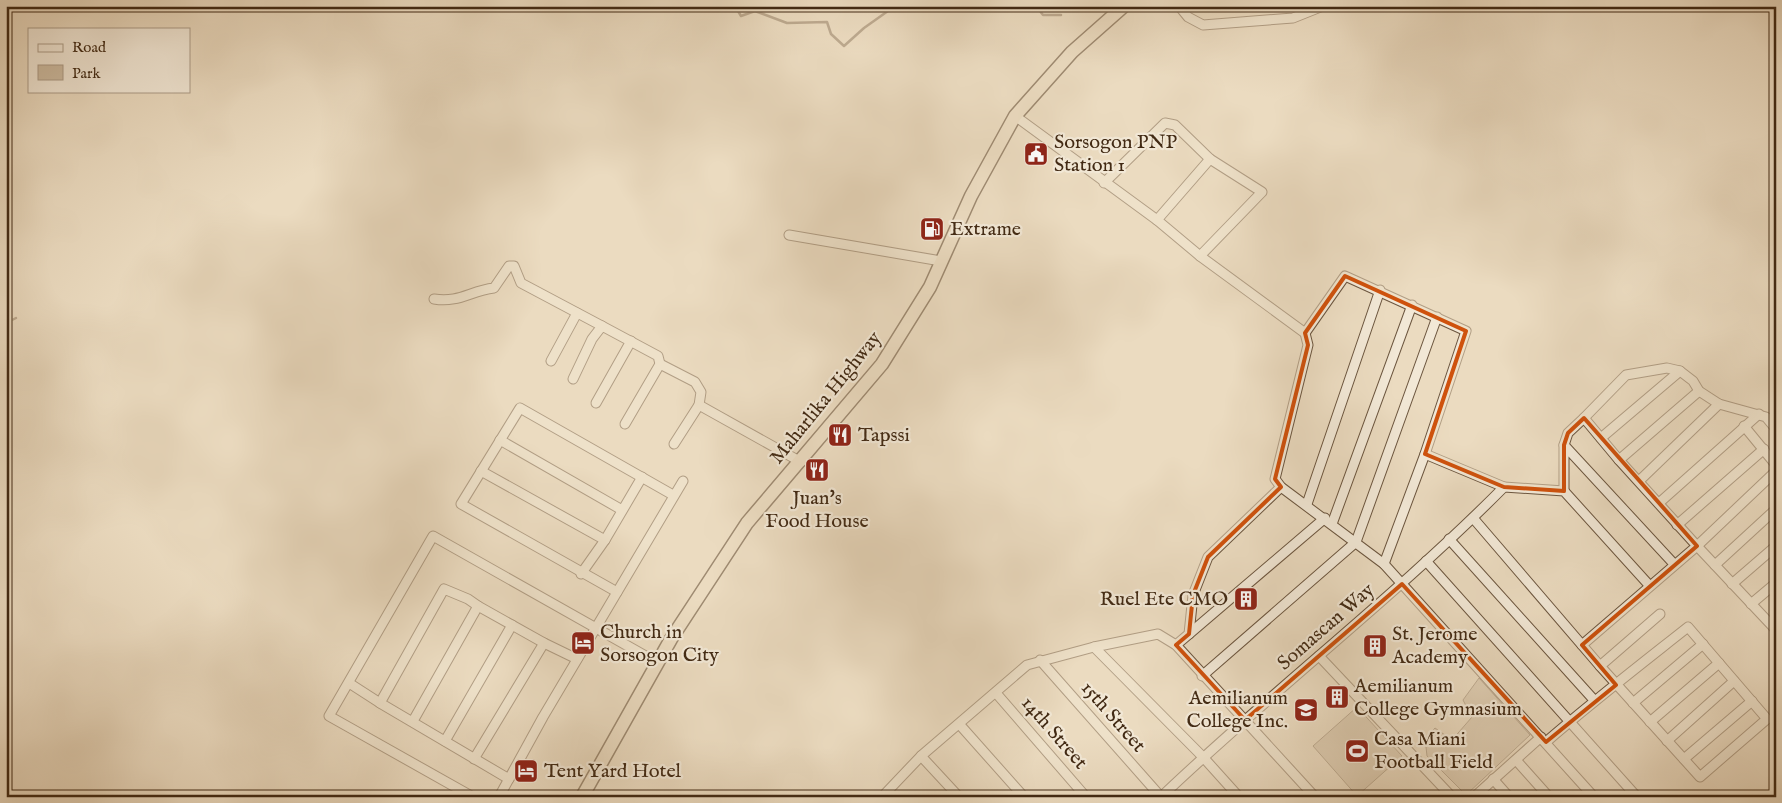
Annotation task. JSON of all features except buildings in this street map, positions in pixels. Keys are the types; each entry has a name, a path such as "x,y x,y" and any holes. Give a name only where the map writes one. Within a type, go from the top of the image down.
{"highway":[{"name":"Maharlika Highway","path":"582,797 658,663 747,524 882,364 930,287 970,196 1015,116 1072,52 1124,6"}],"street":[{"path":"1179,6 1188,17 1203,25 1293,18 1323,6"},
{"path":"1015,116 1157,220 1200,256 1305,333 1308,345 1275,479 1281,486 1384,564 1594,797"},
{"path":"1104,183 1165,122 1175,125 1210,159 1262,192 1200,256"},
{"path":"1157,220 1210,159"},
{"path":"789,235 942,261"},
{"path":"434,300 449,302 478,290 494,288 501,274 508,266 514,266 521,283 658,356 660,364 625,424"},
{"path":"1305,333 1345,276 1380,290 1466,331 1425,454 1384,564"},
{"path":"1307,504 1380,290"},
{"path":"1176,645 1328,521 1412,305"},
{"path":"551,361 577,313"},
{"path":"1202,676 1356,542 1437,318"},
{"path":"573,379 592,339 602,326"},
{"path":"596,404 631,341"},
{"path":"660,364 695,382 701,392 698,405 674,444"},
{"path":"1649,585 1564,491 1564,445 1568,433 1626,375 1667,368 1680,371 1693,382 1699,391 1719,404 1766,417 1776,429"},
{"path":"1601,438 1680,371"},
{"path":"1619,460 1699,391"},
{"path":"1640,481 1719,404"},
{"path":"698,405 800,462"},
{"path":"617,592 582,574 461,504 520,408 673,495"},
{"path":"1659,503 1759,414"},
{"path":"1584,418 1619,460 1697,546 1751,604 1775,626"},
{"path":"1744,426 1776,465"},
{"path":"500,440 622,510"},
{"path":"1564,445 1674,564"},
{"path":"1678,524 1764,449"},
{"path":"1425,454 1504,487 1564,491"},
{"path":"481,471 605,540"},
{"path":"1582,646 1649,585 1697,546 1776,471"},
{"path":"582,574 642,478"},
{"path":"499,797 577,659 683,481"},
{"path":"1189,634 1193,595 1208,558 1281,486"},
{"name":"Somascan Way","path":"1161,797 1203,757 1402,584 1504,487"},
{"path":"1715,565 1776,509"},
{"path":"1473,518 1582,646 1600,666 1616,684 1667,741 1700,777 1767,719 1688,627 1616,684 1594,700 1571,720 1516,760 1474,797"},
{"path":"473,797 329,716 433,536 658,663"},
{"path":"1449,539 1594,700"},
{"path":"1732,584 1776,546"},
{"path":"1426,561 1571,720 1637,797"},
{"path":"1751,604 1776,583"},
{"path":"380,703 444,589 468,599 544,644 577,659"},
{"path":"413,721 478,606"},
{"path":"1600,666 1660,614"},
{"path":"445,741 512,625"},
{"path":"883,797 921,756 960,725 1027,665 1094,646 1158,634 1176,645 1202,676 1315,797"},
{"path":"474,759 544,644"},
{"path":"1633,703 1703,644"},
{"path":"1094,646 1203,757 1239,797"},
{"path":"1319,656 1452,797"},
{"name":"15th Street","path":"1040,660 1161,797"},
{"path":"1650,722 1719,663"},
{"path":"1667,741 1734,680"},
{"path":"349,683 509,779"},
{"name":"14th Street","path":"996,693 1086,797"},
{"path":"1684,759 1752,701"},
{"path":"960,725 1024,797"},
{"path":"921,756 959,797"},
{"path":"1516,760 1549,797"},
{"path":"1493,779 1509,797"}],"highlighted area":[{"path":"1345,276 1466,331 1425,454 1504,487 1564,491 1564,445 1568,433 1584,418 1697,546 1582,645 1616,685 1546,742 1402,584 1245,720 1176,645 1189,634 1193,595 1208,557 1281,487 1275,479 1308,345 1305,333"}],"green space":[{"path":"1479,678 1530,735 1466,795 1427,756 1425,738 1435,728 1452,740 1472,717 1463,700"},
{"name":"Casa Miani Football Field","path":"1357,707 1402,756 1357,796 1313,746"}],"waterway":[{"path":"735,6 741,16 755,11 787,23 827,22 831,34 844,46 864,28 895,6"},
{"path":"1036,6 1043,15 1061,15"},
{"path":"6,323 16,318"}],"place":[{"name":"Sorsogon PNP Station 1","path":"1036,154"},
{"name":"Extrame","path":"932,229"},
{"name":"Tapssi","path":"840,435"},
{"name":"Juan's Food House","path":"817,470"},
{"name":"Ruel Ete CMO","path":"1246,599"},
{"name":"Church in Sorsogon City","path":"583,643"},
{"name":"St. Jerome Academy","path":"1375,646"},
{"name":"Aemilianum College Gymnasium","path":"1337,697"},
{"name":"Aemilianum College Inc.","path":"1306,710"},
{"name":"Casa Miani Football Field","path":"1357,751"},
{"name":"Tent Yard Hotel","path":"526,771"}]}
